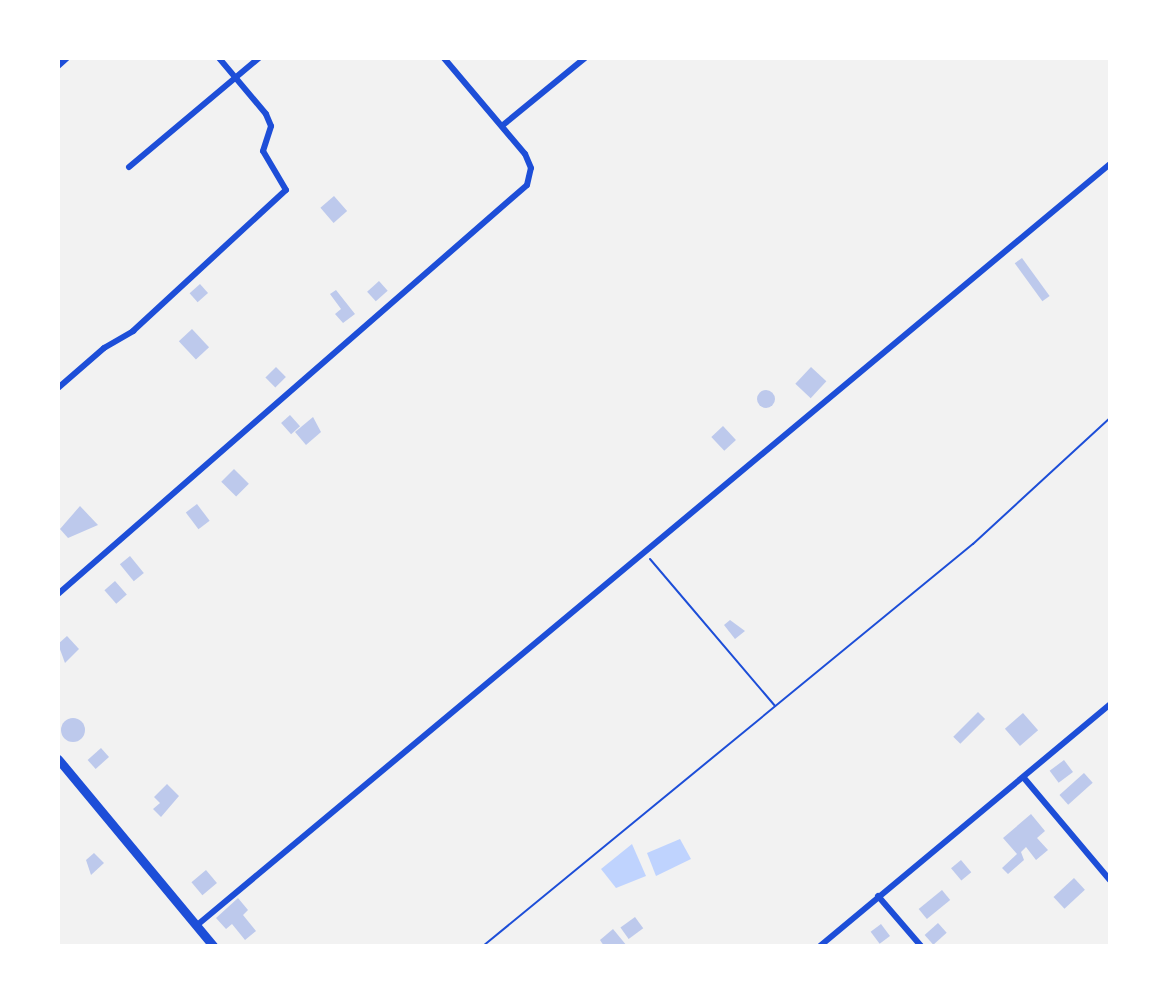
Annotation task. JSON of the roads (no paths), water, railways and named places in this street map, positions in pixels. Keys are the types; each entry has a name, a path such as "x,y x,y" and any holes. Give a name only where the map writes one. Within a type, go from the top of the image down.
{"main road":[{"path":"58,759 213,946"}],"street":[{"path":"58,66 67,58"},
{"path":"58,388 104,348 133,331 286,190 263,151 271,126 266,114 219,58"},
{"path":"129,167 259,58"},
{"path":"58,594 527,185 531,168 503,125 444,58"},
{"path":"503,125 585,58"},
{"path":"196,926 1110,164"},
{"path":"820,946 1110,704"},
{"path":"1024,778 1110,880"},
{"path":"878,896 921,946"}],"water":[{"path":"680,839 691,859 656,876 647,853"},
{"path":"632,844 646,876 616,888 601,869"}]}
